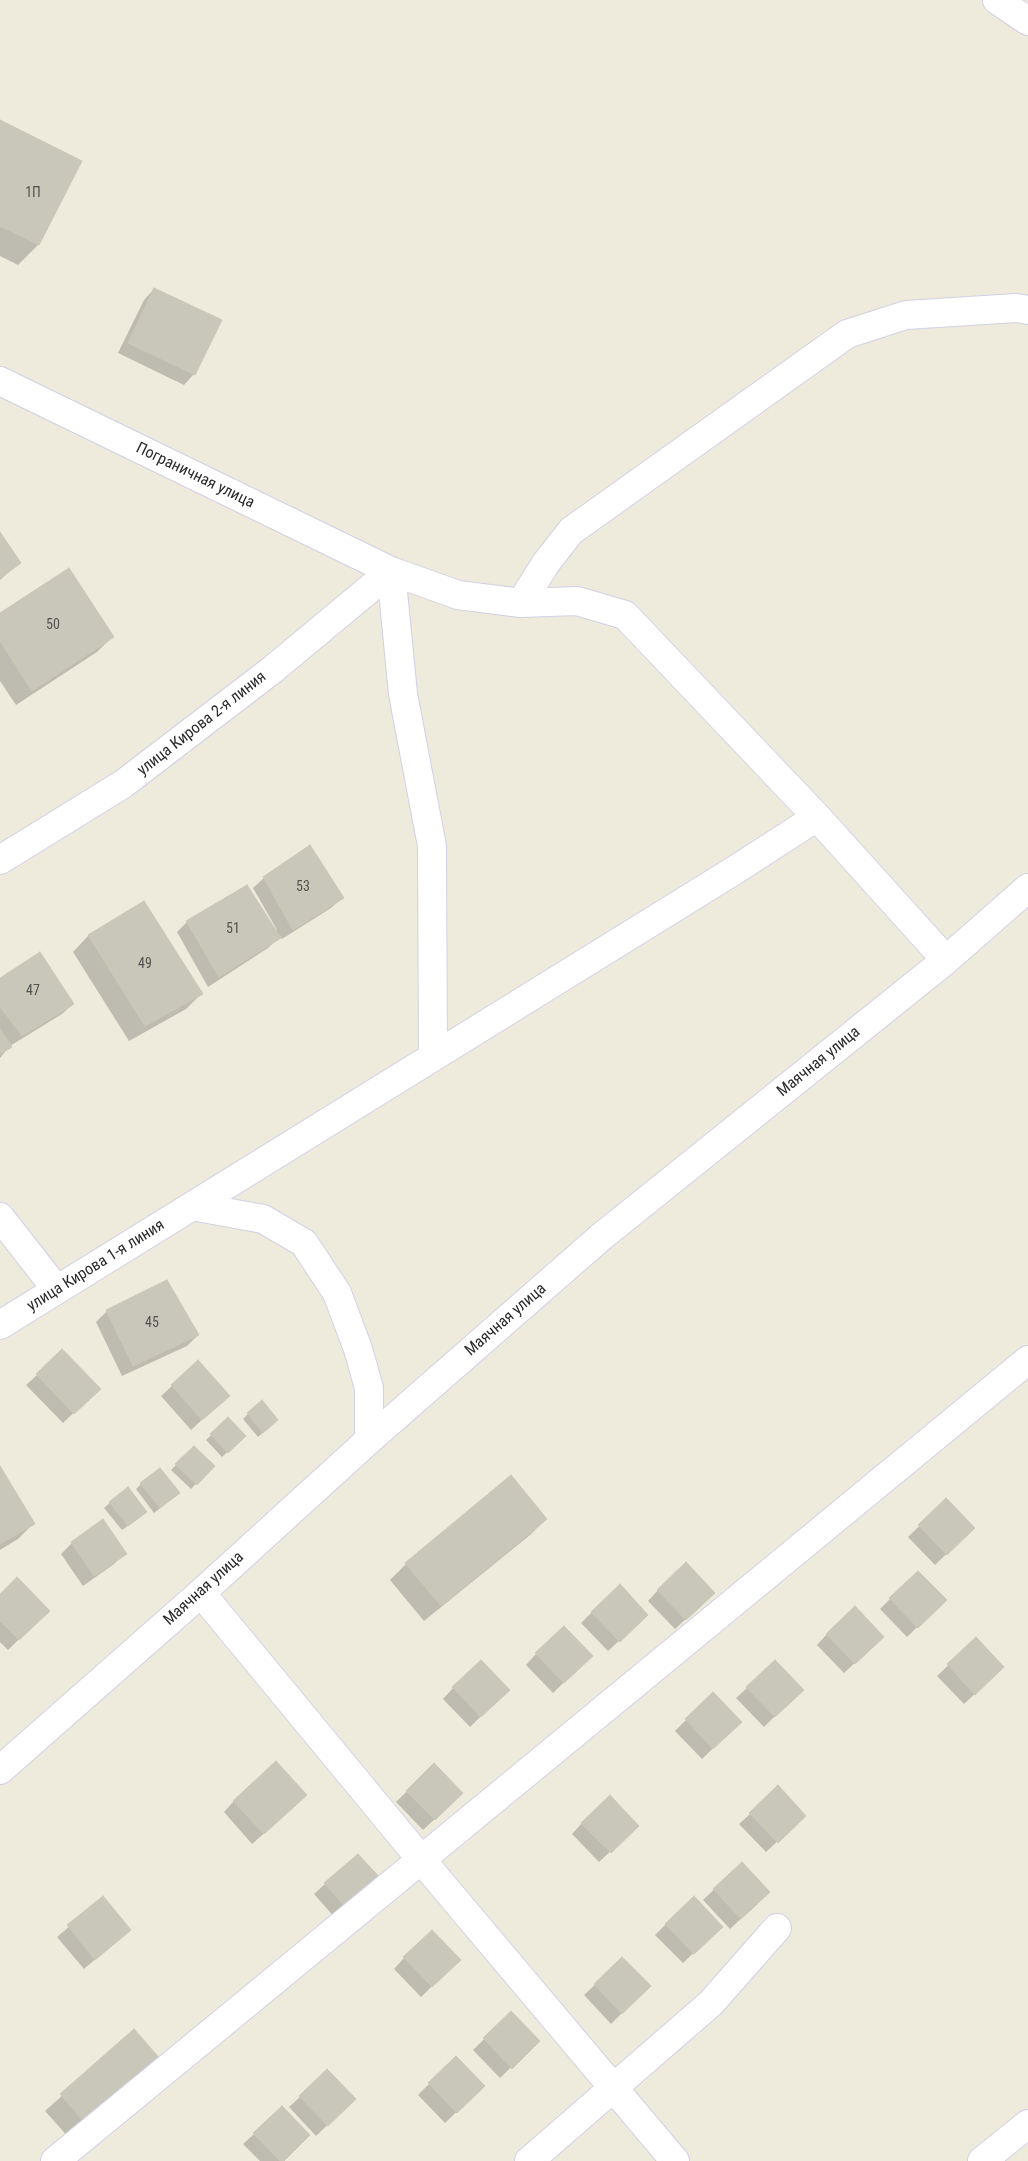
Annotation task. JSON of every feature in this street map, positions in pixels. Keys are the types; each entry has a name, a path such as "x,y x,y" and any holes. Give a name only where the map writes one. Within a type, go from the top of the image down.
{"street":[{"path":"997,0 1028,21"},
{"path":"521,604 546,563 571,531 847,334 906,315 1016,308 1028,310"},
{"name":"Пограничная улица","path":"0,381 391,570 458,595 521,604 577,601 625,615 817,817 946,960"},
{"path":"391,570 403,694 432,846 433,1057"},
{"name":"улица Кирова 2-я линия","path":"0,860 123,784 272,670 391,570"},
{"name":"улица Кирова 1-я линия","path":"0,1325 735,870 817,817"},
{"name":"Маячная улица","path":"0,1770 201,1593 369,1440 602,1237 946,960 1028,888"},
{"path":"192,1206 263,1219 304,1243 337,1293 358,1349 369,1388 369,1440"},
{"path":"0,1217 56,1290"},
{"path":"56,2161 1028,1360"},
{"path":"201,1593 429,1869 675,2161"},
{"path":"529,2161 711,2003 777,1928"},
{"path":"982,2161 1028,2124"}],"building":[{"path":"0,120 82,161 39,245 0,226"},
{"path":"154,288 222,320 195,375 128,343"},
{"path":"0,532 21,563 0,578"},
{"path":"69,568 114,637 32,691 0,641 0,613"},
{"path":"310,845 344,898 293,930 263,877"},
{"path":"247,885 281,938 219,977 186,921"},
{"path":"144,901 203,994 145,1026 88,935"},
{"path":"40,952 74,1004 22,1036 0,1007 0,978"},
{"path":"0,1029 12,1047 0,1054"},
{"path":"167,1280 199,1335 133,1366 106,1310"},
{"path":"62,1349 101,1389 74,1414 36,1374"},
{"path":"198,1360 230,1396 202,1420 171,1385"},
{"path":"262,1400 278,1420 263,1433 247,1413"},
{"path":"228,1417 246,1436 228,1453 210,1434"},
{"path":"194,1446 215,1466 197,1485 175,1464"},
{"path":"0,1466 35,1524 0,1544"},
{"path":"160,1468 180,1493 160,1508 140,1483"},
{"path":"511,1475 547,1519 441,1606 405,1563"},
{"path":"128,1487 147,1512 128,1526 109,1502"},
{"path":"946,1498 975,1528 947,1555 918,1525"},
{"path":"103,1519 127,1554 94,1576 71,1542"},
{"path":"686,1562 715,1593 686,1620 657,1590"},
{"path":"918,1571 947,1600 918,1628 889,1598"},
{"path":"17,1577 50,1611 19,1640 0,1621 0,1594"},
{"path":"620,1584 648,1615 620,1642 591,1612"},
{"path":"855,1606 884,1637 855,1664 826,1634"},
{"path":"564,1626 593,1656 564,1683 535,1653"},
{"path":"976,1637 1004,1667 975,1695 947,1664"},
{"path":"481,1660 510,1690 481,1717 452,1687"},
{"path":"775,1660 804,1690 775,1717 746,1687"},
{"path":"713,1692 742,1722 713,1749 685,1719"},
{"path":"276,1761 307,1795 264,1834 233,1801"},
{"path":"434,1763 463,1793 435,1820 406,1791"},
{"path":"778,1785 806,1816 778,1843 749,1813"},
{"path":"610,1795 639,1826 611,1853 581,1823"},
{"path":"358,1854 382,1880 348,1910 324,1883"},
{"path":"742,1862 770,1892 741,1919 713,1889"},
{"path":"103,1896 131,1930 95,1960 67,1925"},
{"path":"694,1896 723,1927 694,1954 665,1924"},
{"path":"432,1930 461,1960 432,1987 403,1957"},
{"path":"622,1957 651,1986 622,2014 594,1984"},
{"path":"511,2011 540,2041 512,2069 483,2038"},
{"path":"134,2029 169,2069 95,2135 60,2094"},
{"path":"456,2056 485,2086 457,2113 428,2083"},
{"path":"327,2069 356,2099 328,2126 299,2096"},
{"path":"282,2106 310,2135 284,2161 280,2161 253,2133"}]}
